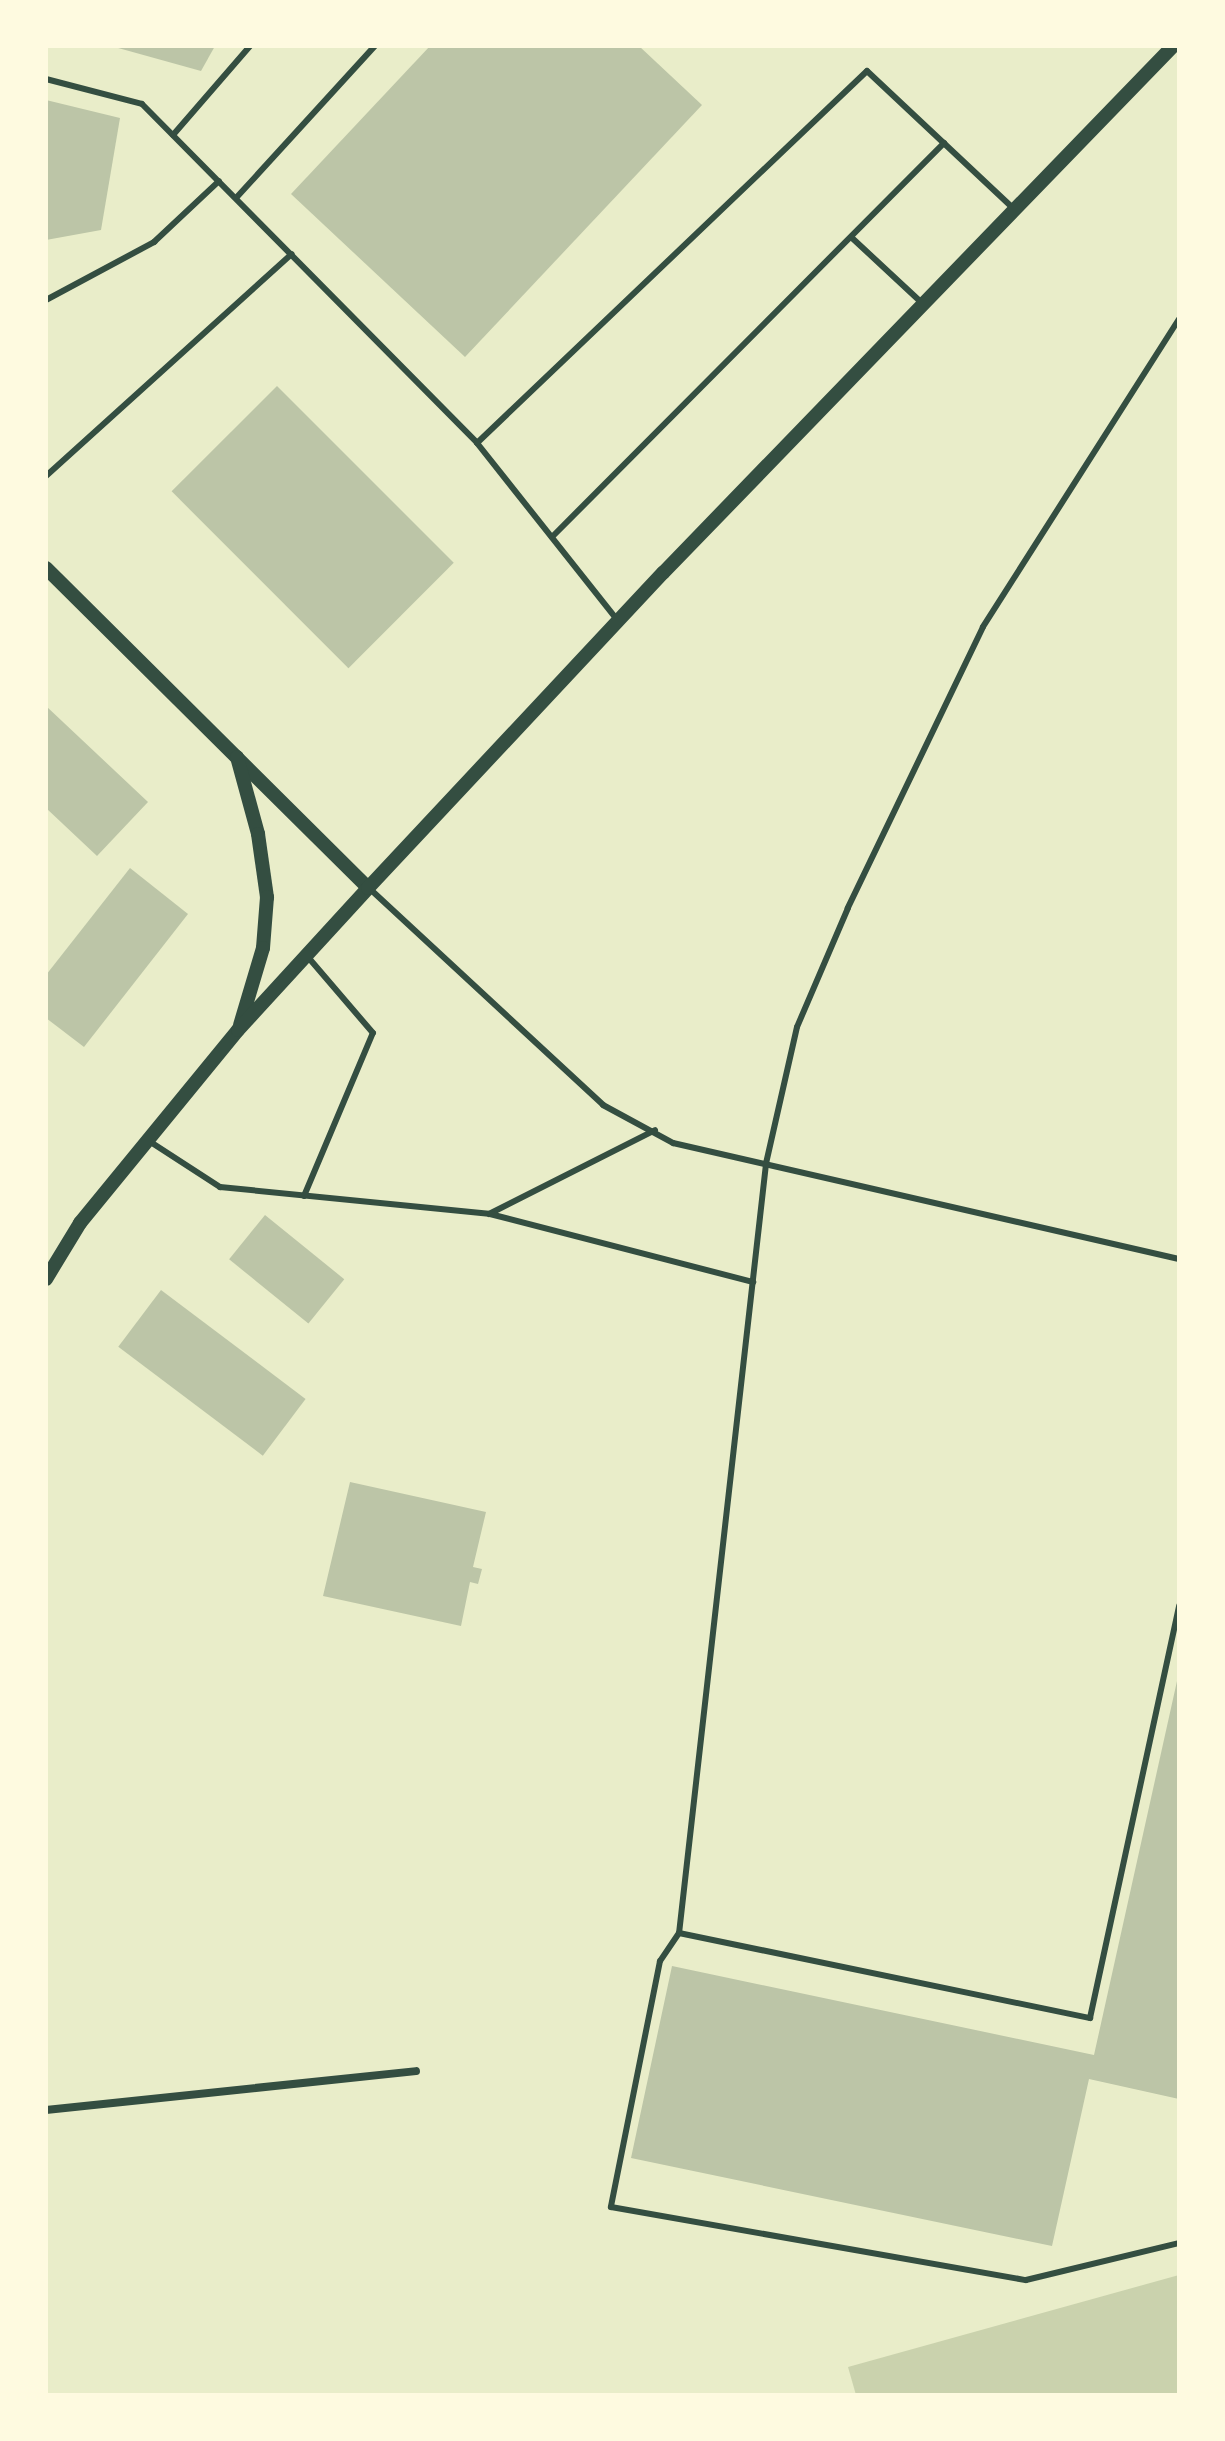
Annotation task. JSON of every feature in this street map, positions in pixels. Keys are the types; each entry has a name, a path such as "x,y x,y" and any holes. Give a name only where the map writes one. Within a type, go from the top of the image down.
{"street":[{"path":"46,1279 80,1223 238,1030 618,621 1173,46"},
{"path":"46,568 368,888"},
{"path":"235,753 258,834 267,897 263,948 238,1030"},
{"path":"46,2110 416,2071"}],"lane":[{"path":"173,135 250,46"},
{"path":"236,198 375,46"},
{"path":"477,443 867,71 1014,209"},
{"path":"46,79 142,104 477,443 618,621"},
{"path":"552,537 944,143"},
{"path":"46,300 154,242 219,181"},
{"path":"851,237 923,304"},
{"path":"46,476 292,254"},
{"path":"1179,319 983,627 848,908 797,1027 766,1164 679,1933 660,1961 611,2207 1026,2280 1179,2243"},
{"path":"368,888 603,1105 655,1130 673,1143 1179,1259"},
{"path":"304,1196 373,1033 307,956"},
{"path":"489,1214 655,1130"},
{"path":"148,1141 220,1187 489,1214 753,1282"},
{"path":"679,1933 1090,2018 1179,1606"}],"green space":[{"path":"1179,2275 1179,2395 856,2395 848,2367"}],"building":[{"path":"111,46 215,46 201,71"},
{"path":"430,46 639,46 702,105 465,357 291,194"},
{"path":"46,100 120,118 101,230 46,240"},
{"path":"277,386 454,563 348,668 172,491"},
{"path":"46,706 148,802 97,856 46,808"},
{"path":"130,868 188,914 84,1047 46,1018 46,975"},
{"path":"265,1215 344,1279 308,1323 229,1259"},
{"path":"161,1290 306,1399 263,1456 118,1347"},
{"path":"350,1482 486,1512 473,1567 482,1569 478,1584 470,1582 461,1626 323,1596"},
{"path":"1179,1672 1179,2099 1089,2079 1052,2246 631,2158 672,1966 1094,2055"}]}
